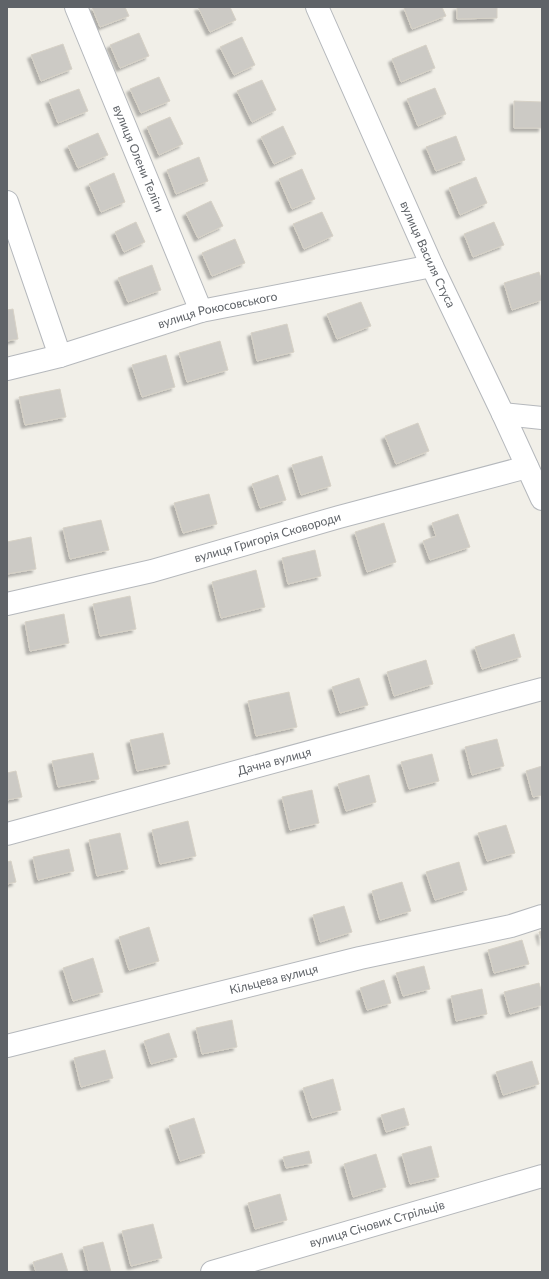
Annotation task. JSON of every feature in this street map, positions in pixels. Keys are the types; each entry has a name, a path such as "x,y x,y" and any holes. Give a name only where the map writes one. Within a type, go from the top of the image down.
{"street":[{"name":"вулиця Олени Теліги","path":"76,7 201,311"},
{"name":"вулиця Василя Стуса","path":"317,7 432,266 542,499"},
{"path":"7,202 60,356"},
{"name":"вулиця Рокосовського","path":"7,369 60,356 201,311 432,266"},
{"path":"503,414 542,418"},
{"name":"вулиця Григорія Сковороди","path":"7,604 152,571 339,517 527,467"},
{"name":"Дачна вулиця","path":"7,834 542,689"},
{"name":"Кільцева вулиця","path":"7,1046 360,958 511,926 542,916"},
{"name":"вулиця Січових Стрільців","path":"212,1272 542,1176"}],"building":[{"path":"92,7 125,7 129,16 100,27"},
{"path":"198,7 230,7 236,20 210,32"},
{"path":"442,7 446,16 412,29 404,8"},
{"path":"457,7 497,7 497,18 457,19"},
{"path":"139,33 149,56 120,68 110,45"},
{"path":"242,37 255,65 234,75 220,47"},
{"path":"63,44 72,69 41,81 31,55"},
{"path":"426,45 435,68 401,82 392,59"},
{"path":"159,77 170,101 141,113 130,89"},
{"path":"262,80 276,110 252,122 237,91"},
{"path":"435,88 446,114 418,126 407,99"},
{"path":"79,89 88,111 58,123 49,100"},
{"path":"514,101 542,102 542,128 514,128"},
{"path":"170,117 183,144 159,155 147,127"},
{"path":"283,126 296,154 274,164 261,137"},
{"path":"98,133 108,155 78,168 68,146"},
{"path":"456,136 465,160 436,171 426,147"},
{"path":"199,157 208,181 176,194 167,170"},
{"path":"302,169 315,199 292,209 279,179"},
{"path":"114,173 125,202 101,212 89,184"},
{"path":"476,177 487,203 460,215 449,188"},
{"path":"211,201 223,226 198,238 186,213"},
{"path":"322,212 333,236 304,249 293,224"},
{"path":"136,222 145,242 124,252 115,232"},
{"path":"494,222 504,245 473,257 464,234"},
{"path":"235,239 245,263 212,276 202,253"},
{"path":"152,265 161,290 128,302 118,278"},
{"path":"539,272 542,281 542,300 512,310 504,283"},
{"path":"361,302 371,326 337,339 327,314"},
{"path":"13,309 18,339 7,341 7,310"},
{"path":"287,324 294,352 257,361 251,333"},
{"path":"220,341 228,370 187,382 179,353"},
{"path":"166,355 175,387 142,397 132,365"},
{"path":"60,389 66,417 25,425 19,397"},
{"path":"418,423 429,451 396,464 385,436"},
{"path":"322,456 331,486 301,495 292,465"},
{"path":"278,475 286,500 260,508 252,484"},
{"path":"209,494 217,524 183,533 174,503"},
{"path":"458,514 470,547 430,560 423,541 436,536 432,523"},
{"path":"101,520 109,550 70,559 63,528"},
{"path":"384,523 396,562 367,572 355,532"},
{"path":"31,537 36,569 7,574 7,542"},
{"path":"315,550 321,576 288,584 282,558"},
{"path":"256,570 265,607 221,618 212,582"},
{"path":"130,596 136,629 100,636 93,604"},
{"path":"64,614 69,643 30,651 25,622"},
{"path":"514,634 521,657 482,669 475,647"},
{"path":"426,660 433,684 394,696 387,672"},
{"path":"359,678 368,705 340,713 332,687"},
{"path":"289,692 297,727 256,736 248,701"},
{"path":"163,733 170,764 137,771 130,740"},
{"path":"497,739 504,766 472,775 465,747"},
{"path":"93,753 99,779 58,787 52,761"},
{"path":"432,754 439,781 409,789 401,762"},
{"path":"542,766 542,795 533,797 526,771"},
{"path":"16,771 22,797 7,800 7,773"},
{"path":"369,775 376,802 346,811 338,784"},
{"path":"312,790 319,823 290,830 282,797"},
{"path":"188,821 196,856 160,864 152,830"},
{"path":"506,825 515,853 487,861 478,833"},
{"path":"120,833 128,869 97,876 89,840"},
{"path":"69,849 74,871 38,880 33,857"},
{"path":"11,861 16,882 7,884 7,862"},
{"path":"459,862 467,890 435,900 426,872"},
{"path":"402,882 411,911 380,920 372,891"},
{"path":"344,906 352,932 320,942 313,915"},
{"path":"149,927 159,961 129,970 119,937"},
{"path":"542,931 542,942 539,932"},
{"path":"522,940 529,964 494,973 488,950"},
{"path":"93,958 103,992 73,1001 63,968"},
{"path":"424,966 430,989 403,996 396,973"},
{"path":"384,980 391,1003 367,1010 360,988"},
{"path":"539,983 542,993 542,1005 510,1014 504,992"},
{"path":"482,989 487,1014 456,1021 451,996"},
{"path":"232,1020 237,1047 202,1054 196,1028"},
{"path":"169,1033 177,1057 151,1064 144,1041"},
{"path":"105,1050 113,1078 81,1087 74,1058"},
{"path":"532,1061 539,1084 503,1095 496,1072"},
{"path":"333,1079 341,1110 312,1118 303,1088"},
{"path":"404,1108 409,1125 386,1132 381,1115"},
{"path":"194,1118 205,1153 180,1161 169,1126"},
{"path":"431,1146 439,1177 410,1184 402,1154"},
{"path":"309,1151 312,1163 286,1168 283,1157"},
{"path":"376,1154 386,1187 353,1197 344,1164"},
{"path":"280,1194 287,1220 255,1229 248,1203"},
{"path":"153,1224 162,1258 131,1266 122,1231"},
{"path":"103,1242 111,1272 89,1272 83,1247"},
{"path":"62,1253 68,1272 36,1272 33,1262"}]}
